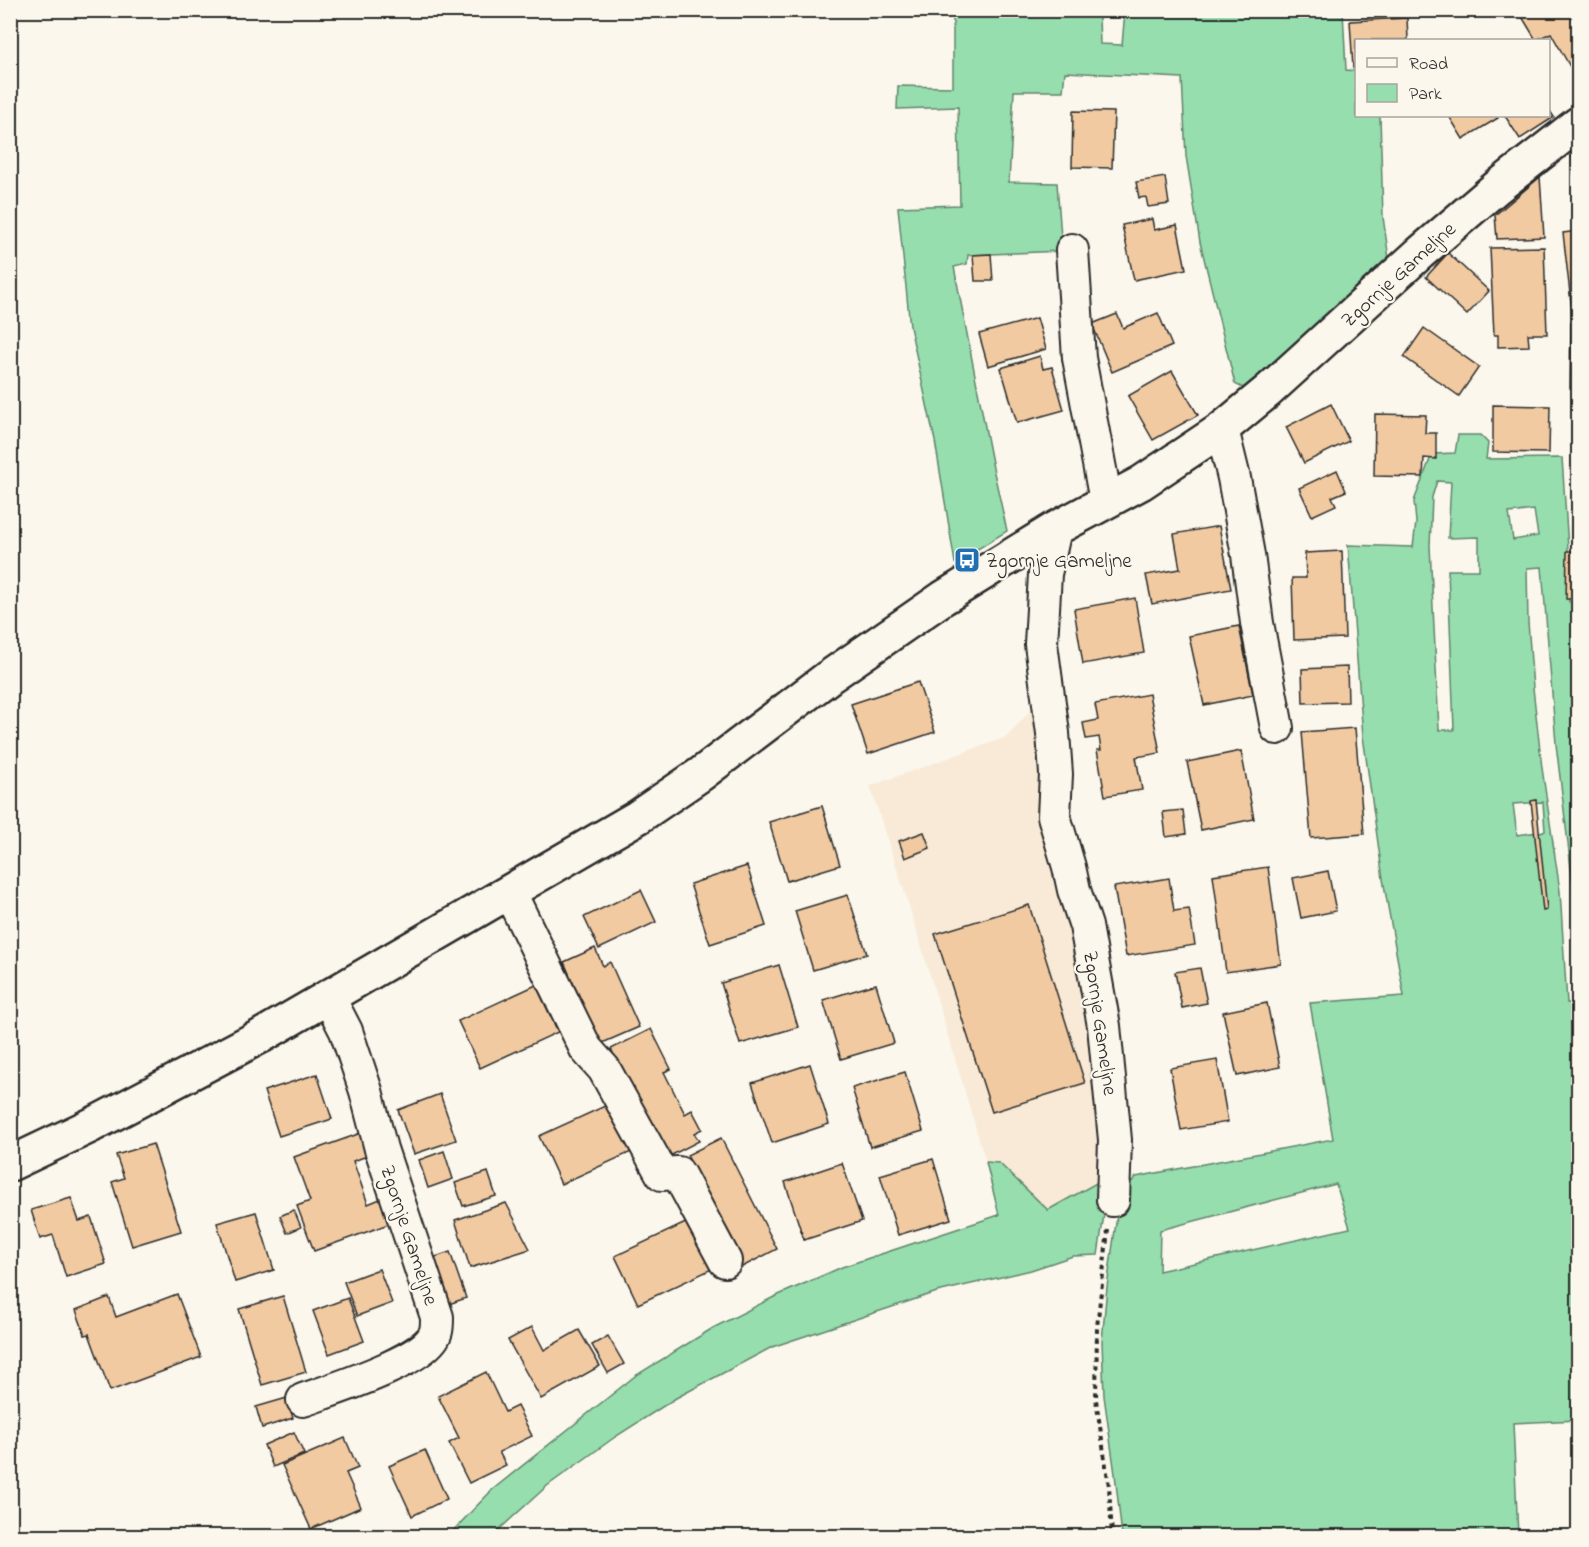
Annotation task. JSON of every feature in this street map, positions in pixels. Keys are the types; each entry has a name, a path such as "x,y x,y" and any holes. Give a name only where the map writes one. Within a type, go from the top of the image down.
{"street":[{"name":"Zgornje Gameljne","path":"10,1164 113,1114 261,1036 638,817 701,774 829,677 943,598 1055,529 1141,483 1222,429 1268,391 1471,210 1539,153 1578,124"},
{"path":"1072,250 1079,358 1106,501"},
{"path":"1222,429 1246,544 1257,623 1276,728"},
{"name":"Zgornje Gameljne","path":"1055,529 1045,574 1041,644 1053,733 1056,774 1054,816 1086,926 1104,1026 1115,1140 1113,1200"},
{"path":"510,893 586,1049 604,1069 662,1174 678,1173 725,1260"},
{"name":"Zgornje Gameljne","path":"303,1400 400,1363 426,1346 436,1332 437,1317 381,1149 366,1091 346,1031 328,996"}],"path":[{"path":"1112,1536 1109,1486 1096,1400 1097,1327 1113,1200"}],"shaded area":[{"path":"1041,698 1080,927 1107,1177 1048,1210 1000,1163 986,1162 912,915 870,786 1007,737"}],"green space":[{"path":"953,11 1074,11 1074,13 1099,18 1100,44 1122,45 1125,11 1343,11 1346,70 1355,71 1355,117 1380,117 1383,217 1390,266 1322,320 1247,390 1235,384 1200,242 1186,156 1182,78 1065,72 1063,91 1014,91 1009,182 1057,183 1062,251 968,255 967,264 954,267 1007,531 955,563 935,441 910,327 898,207 960,205 958,107 897,109 898,86 953,87"},
{"path":"1458,435 1480,435 1488,443 1486,459 1562,458 1569,602 1578,601 1578,926 1556,744 1542,567 1527,568 1533,688 1560,891 1567,1003 1578,1003 1578,1420 1513,1423 1518,1536 1122,1536 1104,1396 1102,1341 1120,1194 1136,1177 1333,1139 1310,1003 1404,996 1383,879 1363,736 1348,545 1413,547 1416,522 1414,501 1432,454 1455,453","holes":["1437,481 1451,482 1448,538 1479,537 1479,570 1448,570 1454,730 1439,730 1430,546 1432,497","1534,510 1538,536 1513,540 1509,513","1543,802 1545,831 1517,835 1513,804","1336,1184 1350,1228 1159,1271 1160,1230"]},
{"path":"986,1162 999,1163 1048,1210 1107,1177 1098,1255 1073,1256 1031,1270 937,1292 772,1347 676,1398 615,1437 547,1486 492,1536 448,1536 492,1490 635,1376 713,1328 774,1297 842,1267 999,1215"}],"building":[{"path":"1530,10 1578,10 1578,81 1551,33 1535,39 1521,15"},
{"path":"1407,18 1408,39 1355,39 1355,68 1353,68 1350,21"},
{"path":"1073,111 1114,112 1112,168 1072,167"},
{"path":"1550,111 1554,117 1520,139 1506,117 1550,117"},
{"path":"1450,117 1498,118 1463,139"},
{"path":"1578,154 1578,188 1576,188 1572,155"},
{"path":"1165,177 1169,204 1148,207 1146,197 1139,198 1136,182"},
{"path":"1540,177 1544,237 1497,239 1495,215"},
{"path":"1152,219 1154,230 1177,225 1186,269 1134,280 1122,225"},
{"path":"1578,231 1578,310 1572,311 1563,233"},
{"path":"1544,247 1547,334 1528,334 1529,346 1498,347 1498,335 1494,335 1490,248"},
{"path":"1448,253 1489,291 1467,315 1426,277"},
{"path":"991,254 993,281 975,281 973,255"},
{"path":"1158,313 1172,346 1112,372 1092,324 1117,314 1123,328"},
{"path":"1037,318 1046,349 988,366 979,334"},
{"path":"1571,323 1578,323 1578,388 1570,388"},
{"path":"1424,328 1479,367 1459,396 1404,357"},
{"path":"1040,356 1043,369 1052,367 1064,410 1017,423 1001,368"},
{"path":"1172,371 1198,415 1153,440 1128,396"},
{"path":"1331,404 1349,441 1304,463 1286,427"},
{"path":"1493,405 1550,406 1549,453 1493,452"},
{"path":"1375,414 1426,415 1425,433 1436,433 1436,459 1424,458 1423,477 1374,476"},
{"path":"1337,470 1346,491 1332,497 1336,505 1312,516 1299,488"},
{"path":"1219,526 1231,589 1152,604 1146,575 1180,569 1174,534"},
{"path":"1342,551 1345,638 1294,640 1292,578 1306,578 1305,553"},
{"path":"1567,551 1578,551 1578,599 1566,599"},
{"path":"1135,598 1144,653 1083,664 1074,609"},
{"path":"1239,626 1253,695 1204,705 1189,636"},
{"path":"1347,667 1348,702 1303,703 1302,669"},
{"path":"918,682 935,732 868,754 851,704"},
{"path":"1149,694 1160,753 1136,757 1142,790 1105,796 1097,750 1101,750 1099,737 1086,739 1083,723 1098,720 1095,704"},
{"path":"1355,728 1364,834 1311,838 1302,732"},
{"path":"1241,751 1254,819 1201,830 1187,762"},
{"path":"1536,800 1547,910 1543,911 1531,801"},
{"path":"822,806 840,865 787,881 769,822"},
{"path":"1183,810 1186,834 1166,837 1163,812"},
{"path":"924,832 930,848 905,858 899,841"},
{"path":"747,866 766,926 710,944 690,884"},
{"path":"1268,867 1281,964 1226,972 1213,875"},
{"path":"1328,871 1336,911 1301,918 1293,878"},
{"path":"1169,878 1174,911 1189,909 1195,945 1126,956 1114,887"},
{"path":"641,890 656,922 599,949 584,917"},
{"path":"848,895 867,954 813,970 795,911"},
{"path":"1029,905 1085,1083 992,1112 935,934"},
{"path":"595,948 603,966 610,962 639,1027 600,1044 564,962"},
{"path":"779,965 798,1027 740,1044 721,983"},
{"path":"1200,968 1207,1003 1182,1008 1175,972"},
{"path":"876,984 894,1043 841,1059 823,1000"},
{"path":"536,985 558,1032 480,1068 458,1021"},
{"path":"1267,1003 1280,1067 1237,1076 1223,1012"},
{"path":"651,1029 671,1069 664,1072 685,1114 692,1110 702,1129 694,1133 699,1141 666,1158 611,1049"},
{"path":"1217,1060 1228,1122 1181,1130 1170,1068"},
{"path":"810,1064 829,1124 772,1143 752,1083"},
{"path":"905,1072 923,1131 870,1147 852,1088"},
{"path":"317,1074 332,1119 279,1136 264,1091"},
{"path":"440,1094 456,1140 414,1154 398,1110"},
{"path":"616,1101 638,1149 561,1184 539,1136"},
{"path":"361,1133 370,1155 353,1161 368,1204 385,1197 394,1222 314,1251 297,1206 310,1201 294,1157"},
{"path":"721,1138 777,1249 742,1267 687,1155"},
{"path":"153,1144 181,1231 132,1246 112,1182 124,1178 116,1155"},
{"path":"444,1151 453,1179 428,1188 419,1160"},
{"path":"933,1159 951,1219 898,1235 880,1175"},
{"path":"842,1163 862,1221 804,1240 785,1182"},
{"path":"488,1172 496,1196 463,1206 455,1183"},
{"path":"71,1198 79,1221 91,1217 106,1264 66,1277 53,1235 40,1239 31,1210"},
{"path":"506,1203 530,1249 470,1268 455,1220"},
{"path":"294,1210 301,1227 287,1233 280,1216"},
{"path":"256,1212 274,1270 235,1282 217,1223"},
{"path":"692,1220 714,1268 638,1304 615,1256"},
{"path":"450,1252 466,1298 443,1306 427,1260"},
{"path":"379,1269 392,1303 357,1316 344,1282"},
{"path":"177,1294 201,1357 110,1391 89,1334 85,1335 76,1310 109,1297 116,1317"},
{"path":"283,1296 306,1372 262,1385 239,1309"},
{"path":"348,1298 364,1341 329,1354 313,1311"},
{"path":"532,1327 544,1350 579,1330 600,1366 541,1399 508,1340"},
{"path":"608,1336 624,1364 608,1373 592,1345"},
{"path":"486,1372 505,1412 517,1406 532,1436 499,1452 506,1465 469,1483 449,1443 459,1438 438,1396"},
{"path":"287,1398 293,1418 262,1428 256,1407"},
{"path":"294,1432 304,1454 273,1467 264,1445"},
{"path":"345,1438 358,1468 346,1473 361,1507 311,1529 282,1465"},
{"path":"425,1450 447,1499 412,1516 389,1466"}],"place":[{"name":"Zgornje Gameljne","path":"967,560"}]}
